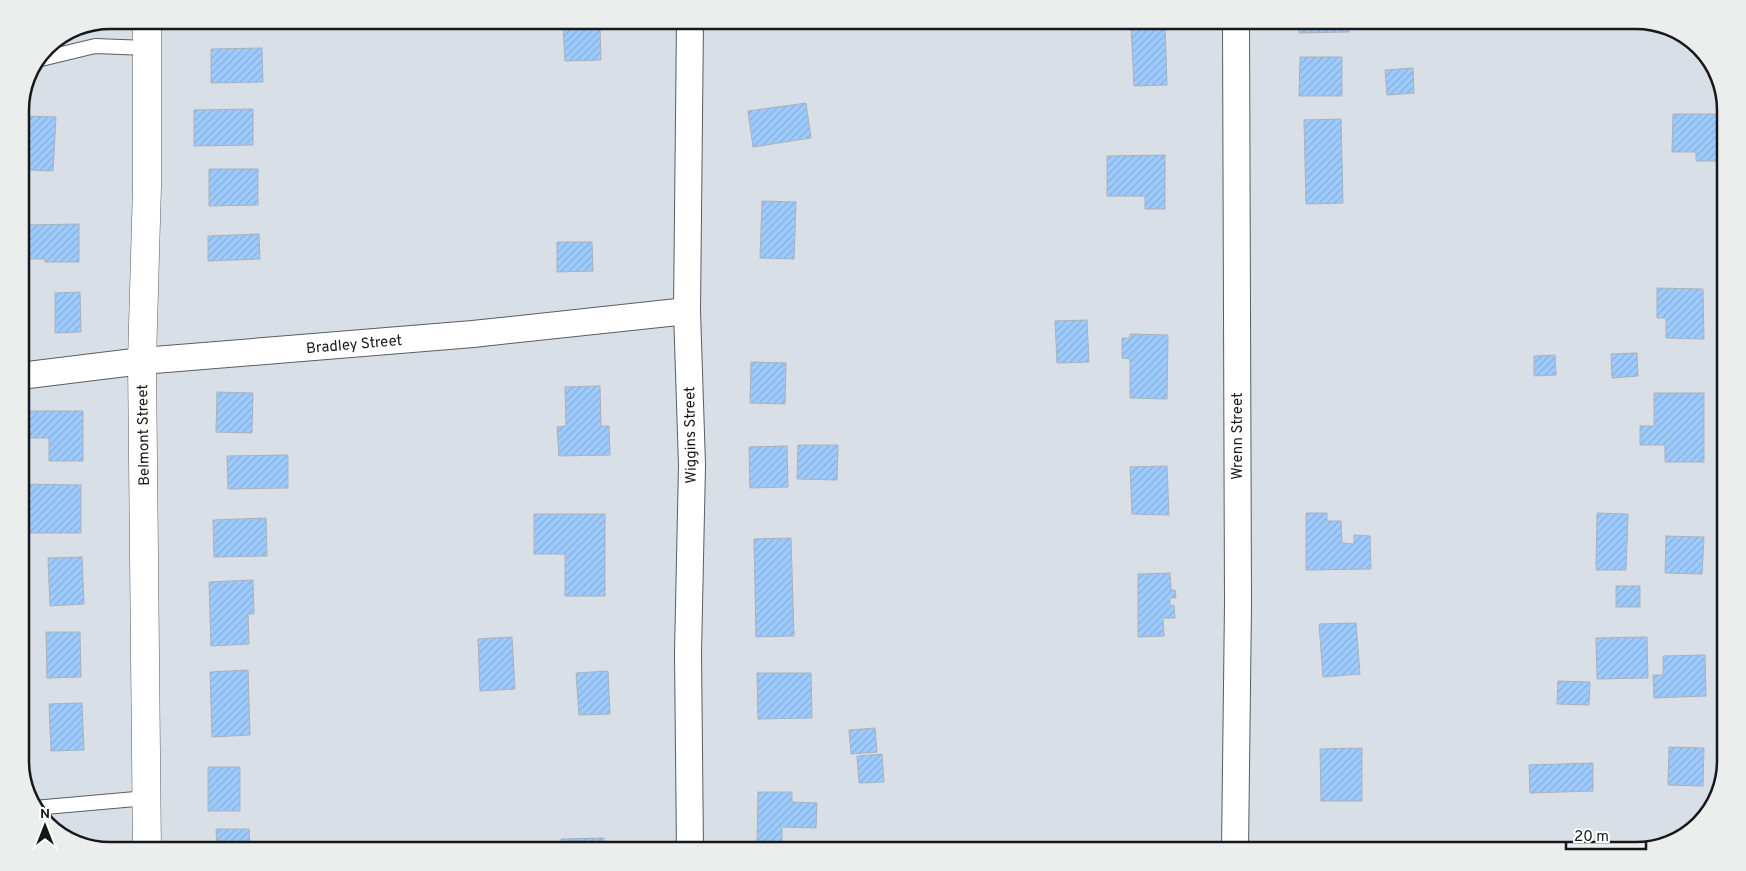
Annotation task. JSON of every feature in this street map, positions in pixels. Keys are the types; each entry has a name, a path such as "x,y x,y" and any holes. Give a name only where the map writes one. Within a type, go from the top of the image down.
{"street":[{"name":"Belmont Street","path":"147,29 142,361 147,842"},
{"name":"Wiggins Street","path":"690,29 687,311 692,465 688,653 690,842"},
{"name":"Wrenn Street","path":"1235,842 1238,604 1236,29"},
{"name":"Bradley Street","path":"29,375 142,361 473,334 687,311"}],"lane":[{"path":"49,57 95,46 147,48"},
{"path":"70,805 147,798"}],"building":[{"path":"563,29 600,29 601,60 565,61"},
{"path":"1131,29 1165,29 1167,85 1134,86"},
{"path":"1299,29 1349,29 1349,32 1299,33"},
{"path":"262,48 263,82 211,83 211,49"},
{"path":"1300,57 1342,57 1342,96 1299,96"},
{"path":"1413,68 1414,93 1387,95 1385,70"},
{"path":"806,103 811,138 753,147 748,111"},
{"path":"253,109 253,145 194,146 194,110"},
{"path":"1673,114 1717,114 1717,161 1696,161 1696,152 1672,152"},
{"path":"29,116 56,117 53,171 29,170"},
{"path":"1341,119 1343,203 1306,204 1304,120"},
{"path":"1165,155 1165,209 1145,209 1145,196 1107,196 1107,156"},
{"path":"209,169 258,169 258,205 209,206"},
{"path":"762,201 796,202 794,259 760,258"},
{"path":"79,224 79,262 45,262 45,259 29,259 29,225"},
{"path":"259,234 260,259 208,261 208,236"},
{"path":"557,242 592,242 593,271 557,272"},
{"path":"1657,288 1703,289 1704,339 1666,338 1666,318 1657,318"},
{"path":"80,292 81,332 55,333 55,293"},
{"path":"1087,320 1089,362 1057,363 1055,321"},
{"path":"1130,334 1168,335 1167,399 1130,398 1130,359 1122,358 1122,338 1130,338"},
{"path":"1637,353 1638,376 1612,378 1611,354"},
{"path":"1555,355 1556,375 1534,376 1534,356"},
{"path":"751,362 786,363 785,404 750,403"},
{"path":"600,386 601,426 609,426 610,455 559,456 557,427 566,426 565,387"},
{"path":"217,392 253,393 252,433 216,432"},
{"path":"1654,393 1704,393 1704,462 1665,462 1665,445 1640,445 1640,426 1654,426"},
{"path":"29,411 83,411 83,461 49,461 49,438 29,438"},
{"path":"798,445 838,445 837,480 797,479"},
{"path":"787,446 788,487 750,488 749,447"},
{"path":"288,455 288,488 228,489 227,456"},
{"path":"1167,466 1169,515 1132,514 1130,467"},
{"path":"29,484 81,485 81,533 29,533"},
{"path":"1306,513 1327,513 1327,521 1341,521 1342,543 1354,544 1354,535 1370,536 1371,569 1306,570"},
{"path":"1597,513 1628,514 1626,570 1596,570"},
{"path":"534,514 605,514 605,596 565,596 565,554 534,554"},
{"path":"266,518 267,556 214,557 213,520"},
{"path":"1666,536 1704,537 1702,574 1665,573"},
{"path":"791,538 794,636 756,637 754,539"},
{"path":"82,557 84,604 50,606 48,558"},
{"path":"1170,573 1171,590 1175,590 1176,598 1170,598 1170,606 1174,605 1175,618 1163,618 1164,636 1138,637 1138,574"},
{"path":"253,580 254,614 248,614 249,644 211,646 209,582"},
{"path":"1616,586 1640,586 1640,607 1616,607"},
{"path":"1356,623 1360,674 1323,677 1319,624"},
{"path":"46,632 80,632 81,677 47,678"},
{"path":"512,637 515,689 480,691 478,639"},
{"path":"1647,637 1648,678 1597,679 1596,638"},
{"path":"1705,655 1706,696 1654,698 1653,675 1663,675 1663,656"},
{"path":"248,670 250,735 212,737 210,672"},
{"path":"608,671 610,714 579,715 576,673"},
{"path":"757,673 811,673 812,718 758,719"},
{"path":"1558,681 1590,682 1589,705 1557,704"},
{"path":"82,703 84,750 51,751 49,704"},
{"path":"875,728 877,752 851,754 849,730"},
{"path":"1669,747 1704,748 1703,786 1668,785"},
{"path":"1362,748 1362,801 1321,801 1320,749"},
{"path":"882,754 884,782 859,783 857,756"},
{"path":"1593,763 1593,791 1530,793 1529,765"},
{"path":"208,767 240,767 240,811 208,811"},
{"path":"758,792 792,792 792,802 817,803 816,828 782,827 782,842 757,842"},
{"path":"216,829 249,829 250,842 217,842"},
{"path":"604,838 604,842 561,842 561,839"}]}
